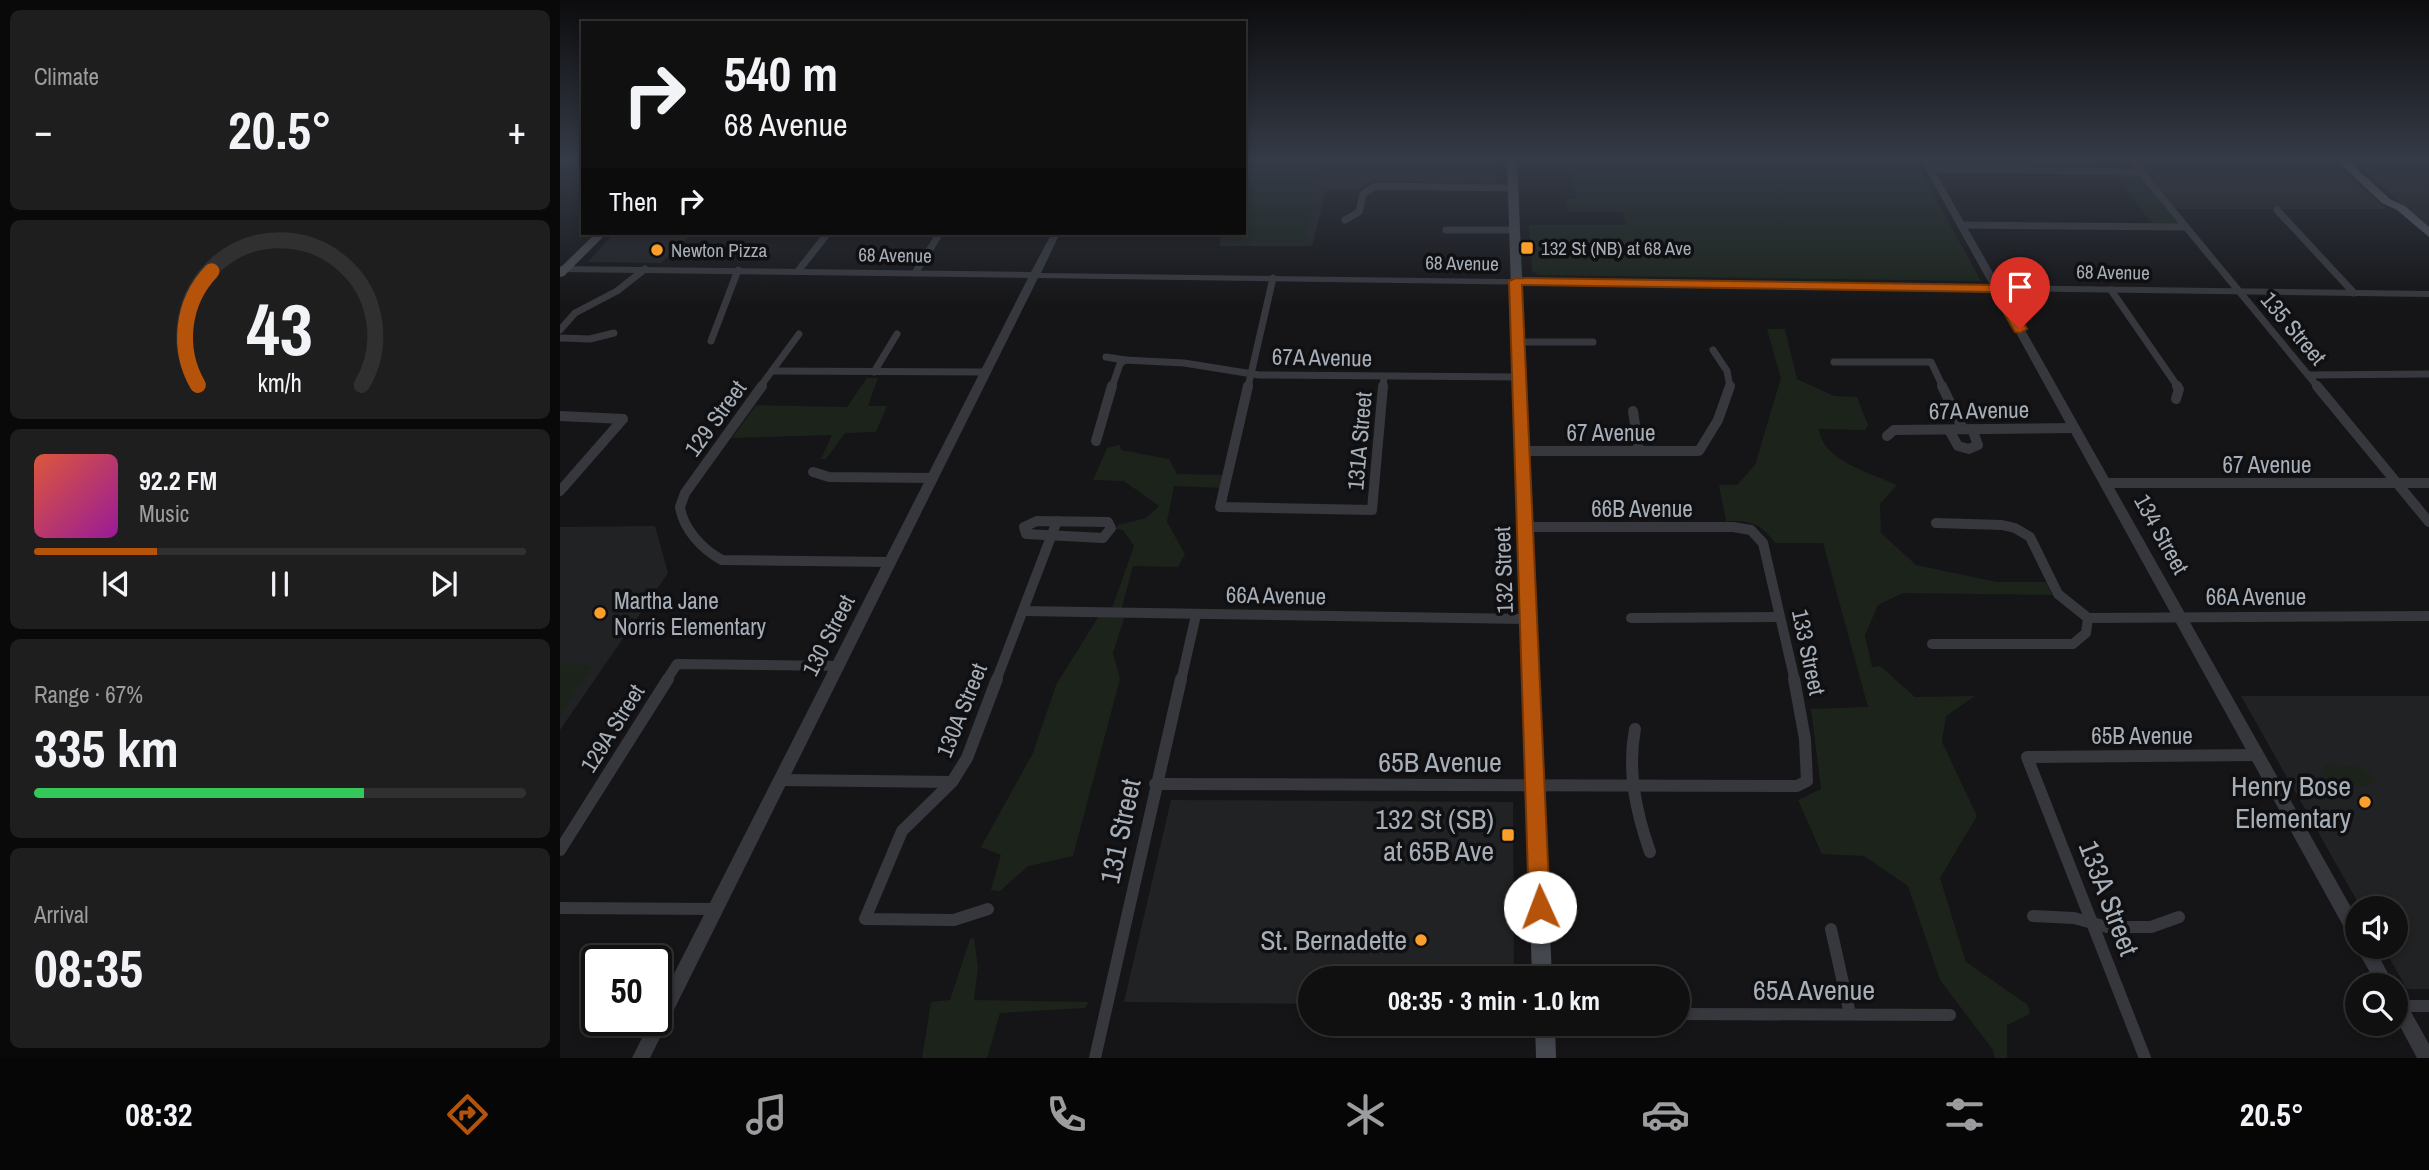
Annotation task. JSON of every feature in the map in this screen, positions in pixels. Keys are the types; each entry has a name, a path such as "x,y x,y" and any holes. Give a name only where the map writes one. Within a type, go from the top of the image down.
{"main road":[{"name":"132 Street","path":"1513,208 1542,966"},
{"path":"2390,208 2429,245"},
{"path":"2400,208 2429,233"},
{"path":"565,267 589,235"},
{"path":"565,267 600,235"},
{"path":"1545,1036 1546,1058"}],"street":[{"path":"1345,220 1359,212 1360,208"},
{"name":"134 Street","path":"1952,208 2345,913"},
{"name":"135 Street","path":"2169,208 2429,522"},
{"path":"2277,210 2354,293"},
{"path":"1961,225 2185,228"},
{"path":"1446,230 1514,230"},
{"path":"798,271 826,235"},
{"path":"915,273 939,235"},
{"name":"130 Street","path":"641,1058 1055,235"},
{"name":"68 Avenue","path":"565,267 2429,294"},
{"path":"560,330 575,313 617,291 645,269"},
{"path":"710,341 738,270"},
{"path":"1250,374 1273,278"},
{"path":"2111,290 2179,389 2176,399"},
{"path":"560,338 590,339 614,333"},
{"name":"129 Street","path":"799,334 684,494 681,513 709,553 722,560 891,562"},
{"path":"874,372 897,334"},
{"path":"1518,342 1593,342"},
{"name":"67 Avenue","path":"1523,451 1699,451 1709,442 1730,386 1723,361 1713,350"},
{"name":"67A Avenue","path":"1106,357 1122,362 1184,363 1250,374 1518,377"},
{"path":"1097,441 1100,421 1122,362"},
{"path":"1834,362 1931,362 1978,445 1969,449 1958,446 1949,430"},
{"path":"773,371 986,372"},
{"name":"131A Street","path":"1250,374 1220,508 1372,510 1384,377"},
{"path":"2308,375 2429,374"},
{"path":"1633,411 1639,451"},
{"path":"560,416 623,419 560,491"},
{"name":"67A Avenue","path":"1887,436 1894,430 2073,428"},
{"path":"813,472 830,477 933,478"},
{"name":"67 Avenue","path":"2105,483 2429,483"},
{"path":"1037,521 1057,521 1108,522 1111,528 1103,538 1051,537 1031,536 1023,531 1024,527 1037,521"},
{"name":"130A Street","path":"988,909 954,920 865,919 902,831 952,782 967,758 1057,521"},
{"path":"1933,644 2073,644 2086,632 2088,618 2058,594 2030,537 2015,528 2001,525 1936,523"},
{"name":"66B Avenue","path":"1525,527 1733,527 1746,528 1758,534"},
{"name":"133 Street","path":"1758,534 1763,543 1806,741 1810,769 1807,781"},
{"name":"66A Avenue","path":"1023,611 1529,619"},
{"name":"131 Street","path":"1095,1058 1155,784 1196,615"},
{"name":"66A Avenue","path":"2088,618 2429,616"},
{"path":"1631,618 1780,617"},
{"name":"129A Street","path":"560,850 677,664 838,666"},
{"path":"1635,729 1632,743 1639,825 1650,852"},
{"name":"65B Avenue","path":"2027,757 2257,755"},
{"name":"133A Street","path":"2027,757 2145,1058"},
{"path":"781,780 952,782"},
{"name":"65B Avenue","path":"1155,784 1779,788 1797,786 1807,781"},
{"path":"560,908 716,909"},
{"path":"2033,916 2074,918 2094,924 2151,927 2179,917"},
{"path":"1831,929 1850,1014"},
{"path":"2408,1005 2429,1006"},
{"name":"65A Avenue","path":"1690,1014 1950,1015"},
{"path":"2408,1024 2427,1058"}],"shaded area":[{"path":"1246,208 1321,208 1312,246 1219,246 1222,235 1246,235"},
{"path":"1246,208 1312,208 1305,241 1229,241 1230,235 1246,235"},
{"path":"1567,208 1941,208 1981,281 1538,275 1532,271 1529,225 1626,225 1623,212 1567,212"},
{"path":"2141,208 2167,208 2181,226 2154,226"},
{"path":"2173,208 2388,209 2173,209"},
{"path":"2406,208 2429,208 2429,230"},
{"path":"612,235 691,235 661,263 588,262"},
{"path":"1767,329 1785,329 1797,379 1834,396 1857,397 1868,425 1865,430 1819,429 1822,440 1838,458 1897,485 1880,504 1881,533 1916,565 1997,582 2046,582 2052,595 1903,593 1878,605 1865,635 1872,667 1880,666 1915,697 1975,696 1946,716 1942,742 1977,816 1940,878 1966,962 2028,1005 2030,1014 2007,1025 2007,1058 1995,1058 1993,1050 1940,980 1908,886 1864,856 1822,854 1798,800 1821,789 1811,709 1868,707 1823,543 1775,543 1754,524 1726,521 1719,485 1737,485 1755,465 1781,378"},
{"path":"867,378 878,378 868,406 887,406 876,432 845,433 826,459 821,459 832,435 732,438 756,405 847,407"},
{"path":"1120,445 1121,450 1169,459 1177,474 1227,475 1225,488 1174,486 1167,522 1185,554 1178,567 1133,566 1121,611 1126,612 1113,653 1120,679 1073,856 1028,866 1000,891 991,890 1001,855 981,847 1033,753 1056,685 1102,611 1111,611 1134,546 1123,530 1116,529 1118,525 1146,518 1159,506 1124,481 1093,480 1107,448"},
{"name":"Martha Jane Norris Elementary","path":"655,526 668,573 560,730 560,527"},
{"path":"560,665 593,665 560,714"},
{"name":"Henry Bose Elementary","path":"2241,696 2429,696 2429,989 2408,989 2408,973 2398,973 2390,959 2408,959 2408,896 2354,896"},
{"path":"2327,764 2362,769 2377,783 2339,789 2329,782 2322,769"},
{"path":"1171,800 1513,802 1514,966 1298,966 1298,1004 1124,1002"},
{"path":"974,938 978,968 974,1000 1089,1002 1085,1008 1000,1013 987,1058 922,1058 931,1002 950,1000 970,939"}],"place":[{"name":"132 St (NB) at 68 Ave","path":"1527,248"},
{"name":"Newton Pizza","path":"657,250"},
{"name":"Martha Jane Norris Elementary","path":"600,613"},
{"name":"Henry Bose Elementary","path":"2365,802"},
{"name":"132 St (SB) at 65B Ave","path":"1508,835"},
{"name":"St. Bernadette","path":"1421,940"}],"route":[{"path":"1540,907 1516,281 1997,288 2020,329"}]}
